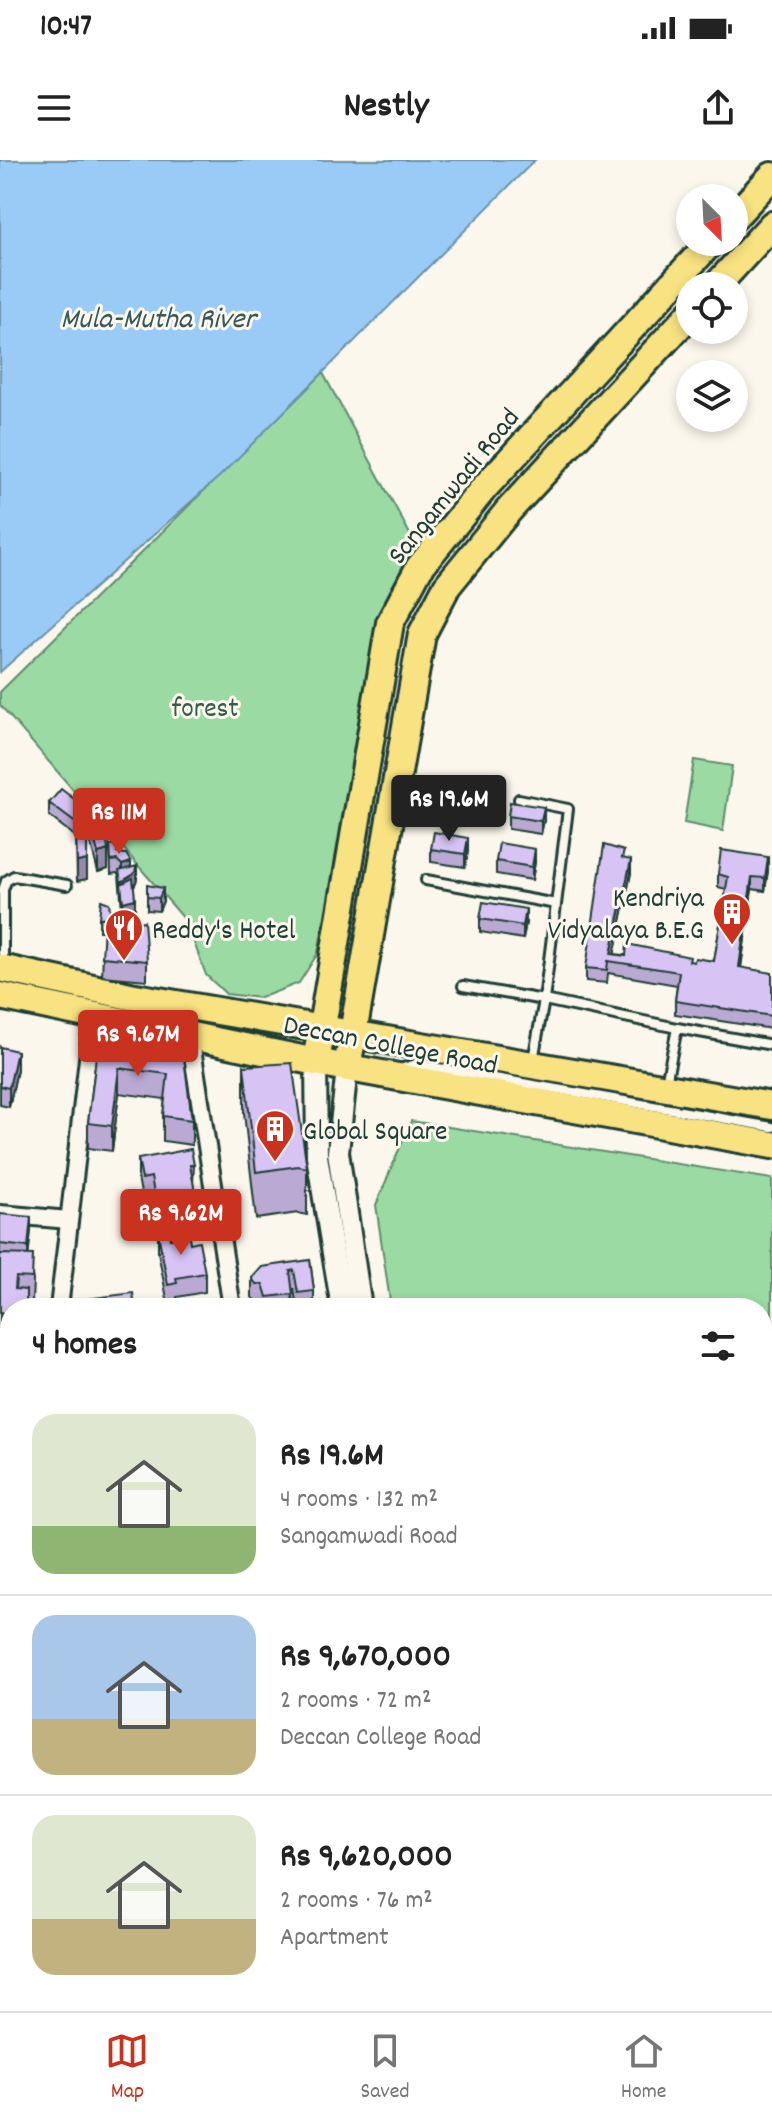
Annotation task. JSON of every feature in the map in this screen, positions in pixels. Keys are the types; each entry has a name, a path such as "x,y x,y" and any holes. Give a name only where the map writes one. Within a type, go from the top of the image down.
{"main road":[{"path":"748,202 772,176"},
{"path":"729,272 772,225"},
{"name":"Sangamwadi Road","path":"316,1062 390,623 419,568 484,488 698,256"},
{"path":"347,1068 422,634 447,586 509,510 676,329"},
{"name":"Deccan College Road","path":"2,969 130,996 772,1106"},
{"name":"Deccan College Road","path":"0,996 378,1074 772,1145"}],"street":[{"path":"60,1298 93,1016"},
{"path":"190,1036 230,1298"},
{"path":"316,1062 317,1156 340,1298"},
{"path":"347,1068 338,1152 360,1298"},
{"path":"0,1214 69,1220"}],"lane":[{"path":"519,799 568,809 533,1065"},
{"path":"2,969 3,890 6,881 14,876 67,885"},
{"path":"426,880 556,904"},
{"path":"463,986 772,1045"},
{"path":"665,1088 677,1028"},
{"path":"392,1041 416,1064"},
{"path":"378,1074 416,1064 772,1127"}],"green space":[{"name":"forest","path":"323,373 418,549 379,620 318,953 299,983 260,998 226,994 206,975 186,921 0,705 0,692"},
{"path":"694,760 732,766 723,831 684,823"},
{"path":"411,1121 772,1179 772,1298 390,1298 376,1205"}],"water":[{"name":"Mula-Mutha River","path":"0,160 535,160 221,475 0,672"}],"building":[{"path":"61,789 91,812 77,824 49,803"},
{"path":"510,802 544,807 541,821 508,816"},
{"path":"105,823 108,850 98,853 91,826"},
{"path":"87,827 87,860 77,862 76,828"},
{"path":"434,832 468,838 465,854 431,849"},
{"path":"499,843 535,849 532,867 496,861"},
{"path":"110,845 118,845 117,853 126,854 131,862 122,865 117,860 111,861"},
{"name":"Kendriya Vidyalaya B.E.G","path":"604,845 624,851 622,858 631,860 611,954 626,956 627,944 690,957 689,961 694,962 695,958 714,961 728,877 718,874 721,850 768,857 765,878 752,877 739,967 772,973 772,1016 675,1001 679,972 608,961 607,970 586,968"},
{"path":"137,866 134,874 121,882 119,871"},
{"path":"133,878 135,899 123,902 121,884"},
{"path":"147,885 163,888 159,898 147,897"},
{"path":"101,900 109,903 111,917 99,918"},
{"path":"483,902 526,909 523,926 480,919"},
{"path":"144,921 147,961 102,957 104,928"},
{"path":"98,1041 183,1050 192,1120 163,1116 168,1074 119,1068 112,1126 88,1123"},
{"path":"0,1047 17,1051 9,1088 0,1086"},
{"path":"292,1063 307,1168 298,1166 256,1172 244,1066"},
{"path":"191,1149 194,1165 190,1165 198,1208 158,1215 151,1177 142,1179 138,1159"},
{"path":"0,1214 31,1217 28,1247 0,1244"},
{"path":"169,1231 170,1239 189,1236 190,1243 199,1241 205,1273 176,1278 177,1283 168,1285 158,1233"},
{"path":"0,1254 33,1255 32,1278 16,1277 15,1289 26,1290 26,1298 0,1298"},
{"path":"310,1260 314,1291 298,1293 294,1270 290,1271 293,1294 267,1297 263,1284 256,1284 252,1278 262,1267"},
{"path":"133,1293 134,1298 93,1298"}],"place":[{"name":"Kendriya Vidyalaya B.E.G","path":"732,946"},
{"name":"Reddy's Hotel","path":"124,962"},
{"name":"Global Square","path":"275,1163"}]}
